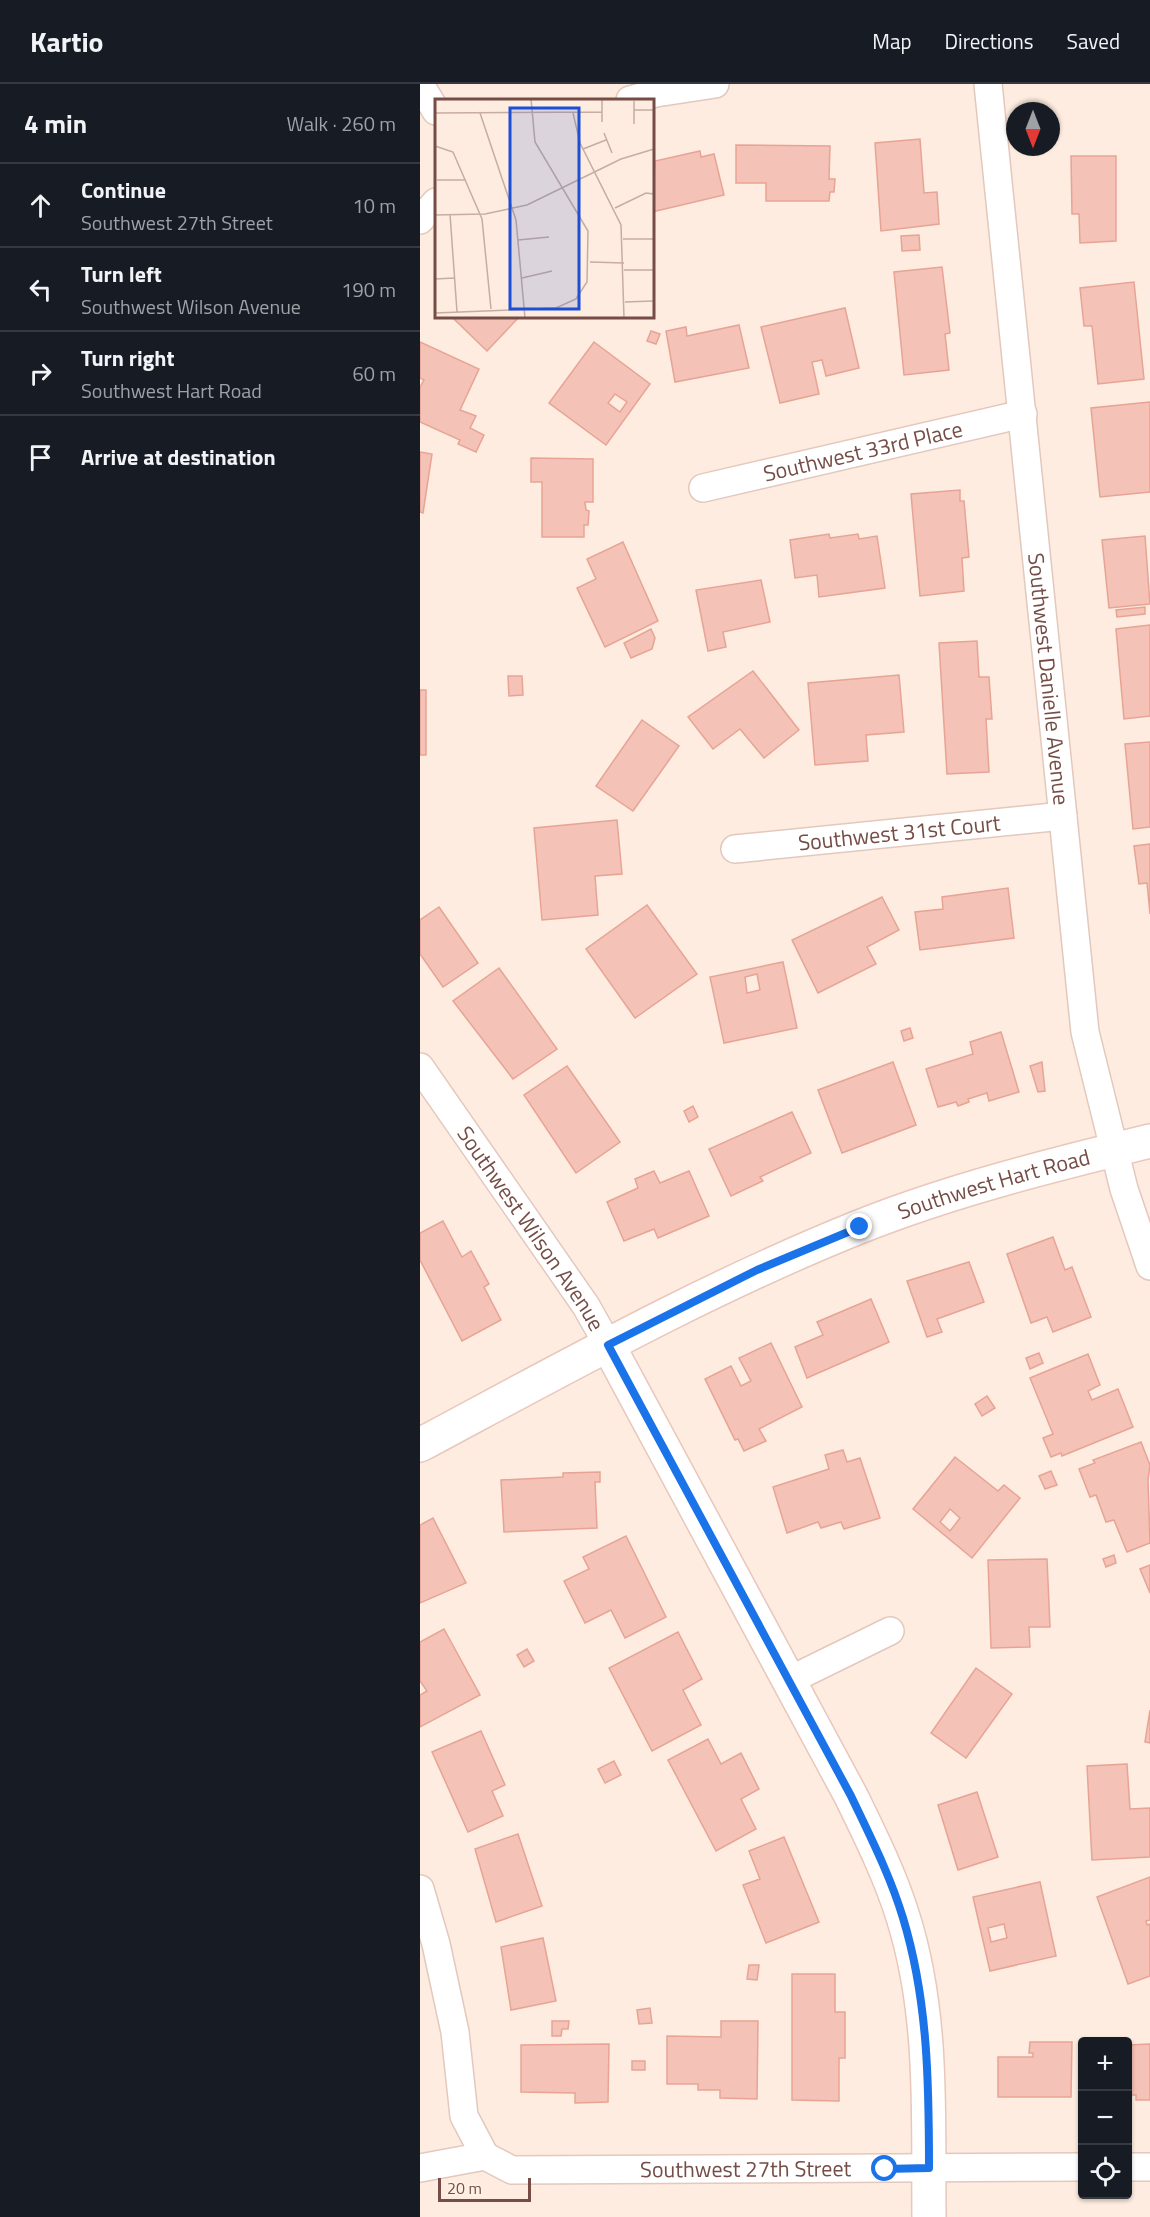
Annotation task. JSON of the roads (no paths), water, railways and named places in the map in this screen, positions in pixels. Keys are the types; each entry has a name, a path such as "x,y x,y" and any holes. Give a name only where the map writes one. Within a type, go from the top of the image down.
{"street":[{"path":"634,99 715,84"},
{"name":"Southwest Danielle Avenue","path":"988,84 1085,1032 1114,1150 1150,1266"},
{"path":"420,220 435,203"},
{"name":"Southwest 33rd Place","path":"703,488 1023,414"},
{"name":"Southwest 31st Court","path":"735,849 1063,816"},
{"name":"Southwest Wilson Avenue","path":"420,1067 586,1306 790,1680 880,1857 903,1918 917,1972 925,2026 929,2078 929,2217"},
{"name":"Southwest Hart Road","path":"420,1445 608,1345 757,1270 860,1227 970,1189 1150,1141"},
{"path":"790,1680 890,1631"},
{"path":"420,1888 436,1944 455,2032 464,2116 485,2156 420,2168"},
{"name":"Southwest 27th Street","path":"485,2156 512,2170 1078,2167"},
{"path":"1132,2167 1150,2167"}]}
